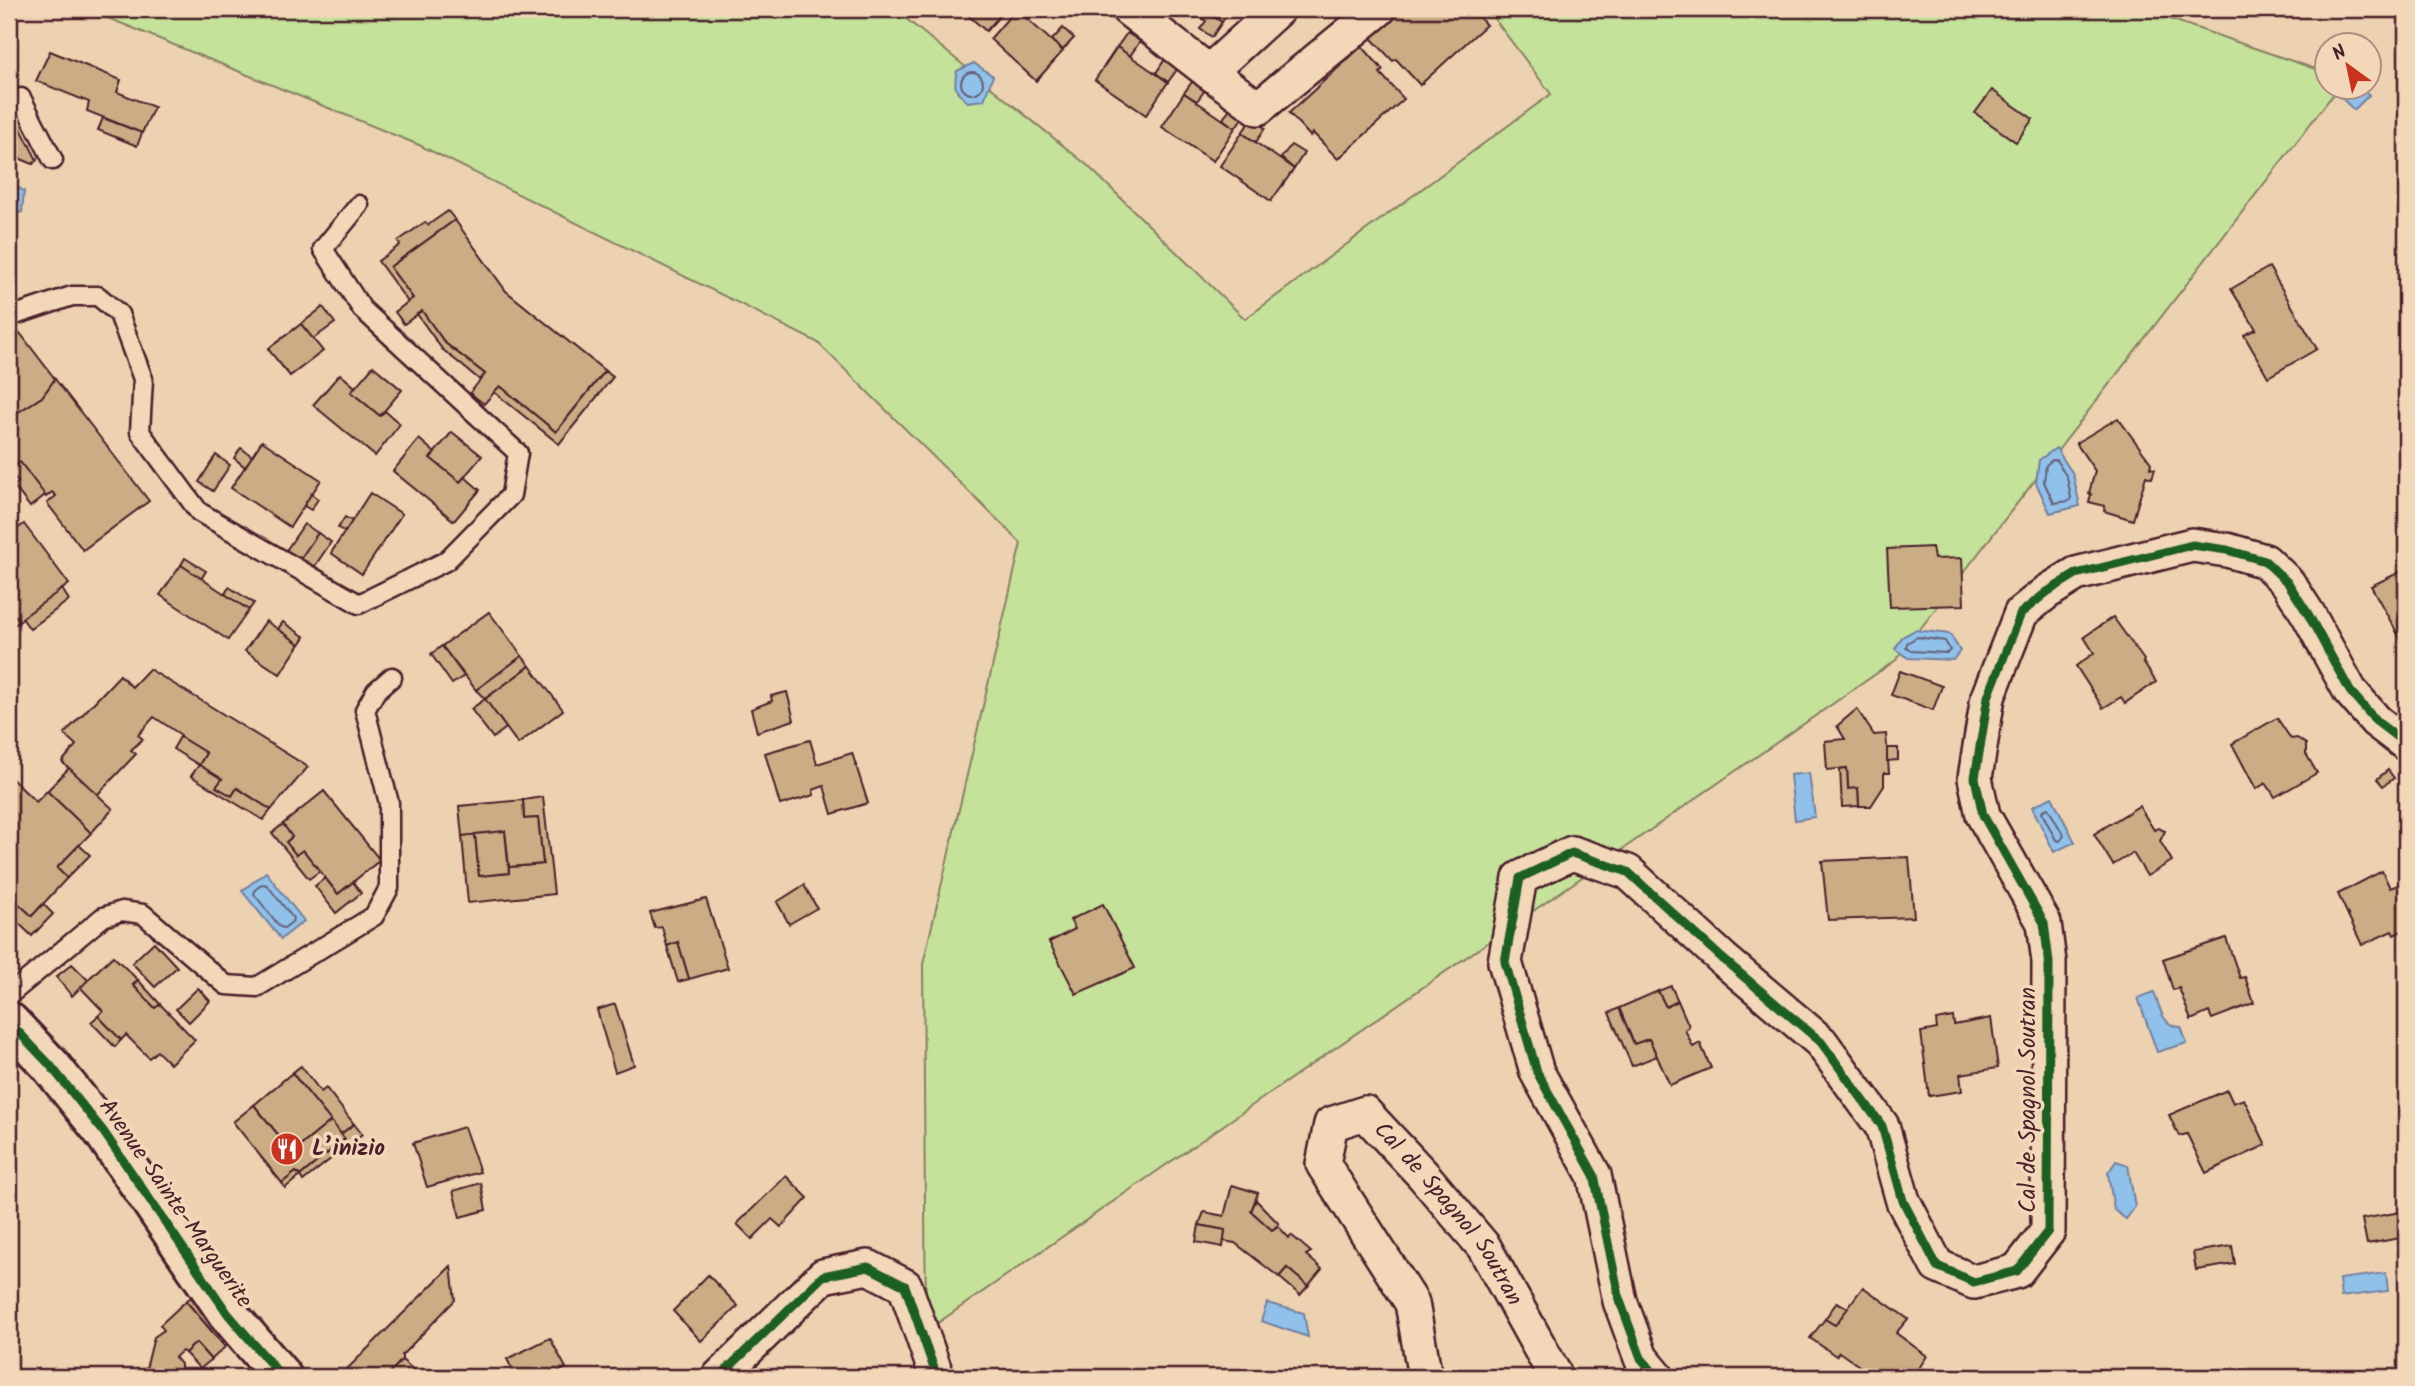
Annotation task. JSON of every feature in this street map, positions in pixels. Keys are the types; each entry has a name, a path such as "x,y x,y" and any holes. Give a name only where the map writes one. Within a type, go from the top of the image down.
{"street":[{"path":"1128,9 1258,108 1379,9"},
{"path":"1209,72 1278,9"},
{"name":"Cal de Spagnol Soutran","path":"1657,1377 1642,1358 1620,1301 1594,1175 1537,1072 1504,962 1520,878 1572,853 1628,872 1723,959 1821,1042 1882,1126 1903,1202 1937,1266 1974,1282 2017,1271 2048,1231 2049,962 2044,923 1983,815 1975,778 1988,697 2021,613 2047,592 2076,575 2192,545 2227,550 2265,561 2288,583 2350,691 2376,721 2406,744"},
{"name":"Avenue Sainte-Marguerite","path":"9,1022 50,1065 103,1131 228,1314 282,1377"},
{"name":"Cal de Spagnol Soutran","path":"1425,1377 1412,1303 1323,1164 1331,1124 1366,1113 1424,1176 1483,1247 1556,1377"},
{"path":"719,1377 823,1276 868,1267 905,1286 937,1377"}],"lane":[{"path":"9,102 20,98 52,160"},
{"path":"9,317 72,296 98,296 119,314 143,379 140,432 199,512 359,604 446,561 511,495 518,453 362,309 323,249 359,205"},
{"path":"9,995 103,917 122,911 143,914 226,985 257,987 374,916 389,888 389,803 365,710 376,691 392,677"}],"green space":[{"path":"86,9 894,9 1087,165 1245,319 1551,94 1487,9 2141,9 2314,69 2314,102 2327,102 1896,660 926,1331 923,964 1021,543 817,342 419,145"}],"water":[{"path":"974,63 993,76 984,100 968,102 956,89 956,77 957,71"},
{"path":"2346,102 2362,102 2354,110"},
{"path":"9,183 24,191 22,212 9,216"},
{"path":"2056,448 2073,474 2080,506 2050,513 2036,483 2039,460"},
{"path":"1915,630 1950,634 1960,651 1953,660 1908,658 1895,649 1902,637"},
{"path":"1809,773 1815,817 1795,820 1790,775"},
{"path":"2052,797 2075,842 2054,852 2032,807"},
{"path":"266,872 304,921 281,939 242,891"},
{"path":"2154,992 2166,1020 2181,1027 2187,1043 2157,1052 2138,998"},
{"path":"2116,1161 2128,1165 2135,1207 2126,1219 2114,1210 2108,1173"},
{"path":"2386,1273 2388,1291 2341,1297 2339,1279"},
{"path":"1267,1303 1304,1313 1308,1337 1261,1321"}],"building":[{"path":"961,9 1006,9 986,31"},
{"path":"1016,9 1063,51 1036,81 990,39"},
{"path":"1018,9 1037,9 1028,18"},
{"path":"1188,9 1202,9 1222,22 1212,37 1200,29 1206,21"},
{"path":"1202,9 1231,9 1222,22"},
{"path":"1403,9 1472,9 1486,25 1420,85 1396,59 1393,61 1371,38"},
{"path":"2249,9 2269,9 2260,18"},
{"path":"2406,9 2406,20 2398,11"},
{"path":"1063,28 1074,38 1063,50 1052,40"},
{"path":"1127,33 1140,41 1130,56 1117,47"},
{"path":"1362,46 1383,70 1380,73 1404,99 1338,159 1313,133 1310,136 1289,113"},
{"path":"1117,47 1168,82 1146,115 1095,80"},
{"path":"50,51 121,80 117,92 154,107 142,133 87,111 89,102 36,81"},
{"path":"1165,59 1178,68 1168,82 1156,73"},
{"path":"1194,79 1207,87 1197,101 1184,93"},
{"path":"1992,90 2033,119 2016,142 1975,113"},
{"path":"1184,93 1235,128 1213,161 1162,127"},
{"path":"9,105 37,160 33,164 9,154 9,133 15,125 9,120"},
{"path":"1232,105 1245,114 1235,128 1223,119"},
{"path":"103,118 142,133 137,146 98,130"},
{"path":"1252,118 1265,128 1256,142 1242,133"},
{"path":"1242,133 1294,169 1271,201 1220,166"},
{"path":"1291,145 1304,153 1294,169 1281,158"},
{"path":"448,211 455,220 390,267 413,298 408,302 378,261 400,245 398,241 425,222 428,225"},
{"path":"455,220 506,291 605,371 556,432 500,386 484,404 470,393 485,374 445,343 422,311 404,324 395,312 413,298 390,267"},
{"path":"2269,267 2317,349 2268,377 2244,335 2256,329 2231,289"},
{"path":"323,307 335,323 313,339 301,324"},
{"path":"422,311 445,343 485,374 480,380 442,349 417,314"},
{"path":"301,324 323,351 290,376 268,349"},
{"path":"20,333 55,379 42,397 9,418 9,342"},
{"path":"373,366 402,390 380,416 351,392"},
{"path":"605,371 613,377 559,444 494,392 500,386 556,432"},
{"path":"340,374 355,387 351,392 380,416 385,411 400,424 375,456 313,405"},
{"path":"55,379 149,501 83,550 47,503 56,496 52,492 46,497 20,462 15,466 9,458 9,418 42,397"},
{"path":"2118,418 2151,463 2150,468 2155,469 2152,478 2146,476 2133,520 2104,511 2105,506 2089,502 2095,471 2076,443"},
{"path":"452,432 482,456 460,482 430,458"},
{"path":"419,439 435,453 430,458 460,482 465,477 480,490 454,521 393,471"},
{"path":"262,441 321,480 290,527 231,488"},
{"path":"241,448 252,456 245,467 234,458"},
{"path":"216,455 230,465 213,491 199,482"},
{"path":"20,462 45,495 30,507 14,486 18,482 9,470"},
{"path":"370,493 402,514 362,574 331,553"},
{"path":"311,494 318,499 311,510 304,506"},
{"path":"345,517 352,521 345,532 338,528"},
{"path":"24,524 69,584 20,621 9,609 9,535"},
{"path":"304,524 318,533 297,564 283,555"},
{"path":"318,533 331,542 310,573 297,564"},
{"path":"1932,547 1934,559 1962,558 1964,605 1890,607 1887,549"},
{"path":"185,558 206,571 201,579 181,565"},
{"path":"181,565 249,610 228,640 160,595"},
{"path":"2406,569 2406,649 2371,586"},
{"path":"229,587 254,603 249,610 225,594"},
{"path":"62,589 69,600 30,629 22,618"},
{"path":"9,609 20,621 9,629"},
{"path":"489,612 522,656 476,690 442,646"},
{"path":"2113,617 2144,660 2156,682 2125,703 2121,697 2103,708 2076,666 2094,653 2084,637"},
{"path":"266,621 300,644 280,674 245,651"},
{"path":"283,622 305,637 300,644 278,629"},
{"path":"442,646 464,676 452,684 431,654"},
{"path":"522,656 530,666 485,699 476,690"},
{"path":"530,666 563,710 518,744 485,699"},
{"path":"149,669 308,767 271,810 237,788 232,796 216,787 222,779 199,765 206,753 154,717 138,735 143,739 131,750 136,754 97,795 62,762 76,745 64,734 120,675 132,687"},
{"path":"1900,671 1942,686 1933,710 1891,695"},
{"path":"787,692 794,720 757,732 751,709 772,701 771,696"},
{"path":"485,699 506,728 493,738 471,709"},
{"path":"1857,709 1874,735 1886,734 1889,773 1884,773 1884,786 1871,806 1859,806 1858,788 1848,789 1847,768 1827,770 1825,741 1845,739 1837,726"},
{"path":"2277,718 2291,739 2297,738 2306,744 2306,754 2317,773 2275,797 2266,783 2256,789 2232,744"},
{"path":"180,737 206,753 199,765 173,749"},
{"path":"810,740 817,764 852,753 868,803 832,814 824,786 813,790 814,795 780,805 765,753"},
{"path":"1887,748 1898,748 1898,760 1887,761"},
{"path":"199,765 222,779 216,787 232,796 237,788 271,810 263,820 191,776"},
{"path":"69,768 113,809 91,833 47,791"},
{"path":"1847,768 1848,789 1858,788 1859,806 1842,807 1840,769"},
{"path":"2388,770 2394,778 2383,786 2377,779"},
{"path":"9,776 36,802 47,791 91,833 57,868 67,878 32,916 9,895"},
{"path":"324,791 380,860 338,894 303,850 296,855 286,842 292,837 283,824"},
{"path":"543,797 554,894 468,903 462,836 475,834 479,876 509,873 509,867 543,864 538,818 524,819 523,800"},
{"path":"523,800 524,819 538,818 543,864 509,867 505,831 462,836 459,806"},
{"path":"2139,806 2154,830 2158,828 2165,831 2160,841 2172,861 2147,876 2133,853 2113,865 2094,834"},
{"path":"283,824 292,837 286,842 296,855 303,850 320,871 309,879 272,833"},
{"path":"505,831 509,873 479,876 475,834"},
{"path":"79,845 90,855 67,878 57,868"},
{"path":"1909,857 1914,917 1828,920 1822,861"},
{"path":"2382,871 2390,888 2406,882 2406,929 2394,935 2392,931 2362,945 2338,894"},
{"path":"325,878 338,894 353,882 361,893 336,913 315,886"},
{"path":"804,885 817,908 789,924 777,902"},
{"path":"706,899 728,968 689,979 678,942 667,946 662,927 655,928 650,913"},
{"path":"43,904 53,914 32,936 11,916 20,905 32,916"},
{"path":"1103,904 1135,968 1076,994 1049,942 1075,929 1070,920"},
{"path":"2226,938 2240,978 2245,977 2254,1003 2212,1019 2209,1012 2191,1020 2179,988 2173,990 2163,959"},
{"path":"154,942 177,967 155,987 132,963"},
{"path":"678,942 689,979 678,982 667,946"},
{"path":"113,956 138,980 133,985 155,1008 160,1004 195,1040 170,1064 157,1051 149,1058 126,1035 121,1040 98,1016 103,1011 80,987"},
{"path":"72,964 88,980 72,996 56,977"},
{"path":"138,980 160,1004 155,1008 133,985"},
{"path":"1671,986 1678,1001 1666,1007 1658,991"},
{"path":"198,988 210,1001 189,1022 176,1009"},
{"path":"1658,991 1666,1007 1678,1001 1689,1026 1685,1030 1693,1047 1700,1043 1711,1068 1670,1085 1649,1039 1634,1044 1619,1008"},
{"path":"615,1004 634,1065 615,1072 597,1010"},
{"path":"1619,1008 1634,1044 1649,1039 1657,1056 1632,1066 1609,1013"},
{"path":"98,1016 121,1040 115,1047 91,1022"},
{"path":"1953,1017 1954,1025 1991,1018 1998,1068 1960,1074 1962,1091 1929,1096 1921,1032 1937,1029 1936,1020"},
{"path":"301,1066 321,1092 326,1088 354,1124 341,1134 292,1073"},
{"path":"292,1073 331,1121 298,1148 294,1143 288,1147 254,1105"},
{"path":"2227,1090 2233,1103 2244,1099 2266,1145 2206,1173 2187,1134 2179,1136 2169,1115"},
{"path":"254,1105 288,1147 294,1143 298,1148 331,1121 345,1139 300,1176 296,1172 282,1183 233,1122"},
{"path":"354,1124 362,1134 303,1181 300,1176 345,1139 341,1134"},
{"path":"464,1127 480,1172 427,1187 413,1143"},
{"path":"296,1172 300,1176 285,1188 282,1183"},
{"path":"786,1176 808,1198 781,1227 772,1219 752,1239 737,1224"},
{"path":"481,1183 486,1210 460,1217 453,1191"},
{"path":"1232,1185 1258,1193 1251,1211 1272,1230 1278,1226 1289,1238 1291,1235 1311,1252 1306,1255 1322,1269 1308,1286 1287,1268 1279,1277 1235,1243 1223,1241 1225,1230 1199,1225 1204,1212 1224,1216"},
{"path":"1256,1200 1279,1224 1272,1230 1251,1211"},
{"path":"2406,1211 2406,1237 2367,1244 2362,1219"},
{"path":"1199,1225 1225,1230 1223,1247 1196,1242"},
{"path":"2232,1246 2235,1264 2196,1270 2193,1252"},
{"path":"451,1266 455,1300 402,1355 402,1360 386,1377 339,1377"},
{"path":"1287,1268 1308,1286 1300,1295 1279,1277"},
{"path":"708,1275 738,1306 701,1341 673,1311"},
{"path":"1863,1287 1908,1319 1896,1333 1927,1356 1915,1374 1918,1377 1875,1377 1839,1352 1836,1356 1810,1338 1825,1319 1835,1325"},
{"path":"193,1296 230,1343 225,1347 186,1301"},
{"path":"186,1301 225,1347 211,1360 196,1343 185,1353 182,1351 175,1357 181,1364 181,1377 144,1377 154,1337 164,1330 160,1325"},
{"path":"1837,1302 1848,1308 1835,1325 1825,1319"},
{"path":"550,1338 566,1368 548,1377 516,1377 507,1359"},
{"path":"196,1343 211,1360 200,1369 185,1353"},
{"path":"402,1360 415,1371 409,1377 386,1377"}],"cycle path":[{"path":"1657,1377 1641,1358 1620,1301 1594,1175 1537,1072 1505,962 1520,878 1572,853 1628,872 1723,959 1821,1042 1882,1126 1903,1201 1937,1266 1974,1282 2017,1271 2048,1231 2049,962 2044,923 1983,815 1975,778 1988,697 2021,613 2076,574 2192,545 2227,550 2265,561 2288,583 2350,691 2376,721 2406,744"},
{"path":"9,1022 50,1065 103,1131 228,1314 282,1377"},
{"path":"719,1377 823,1276 868,1267 905,1286 937,1377"}],"place":[{"name":"L’inizio","path":"287,1149"}]}
